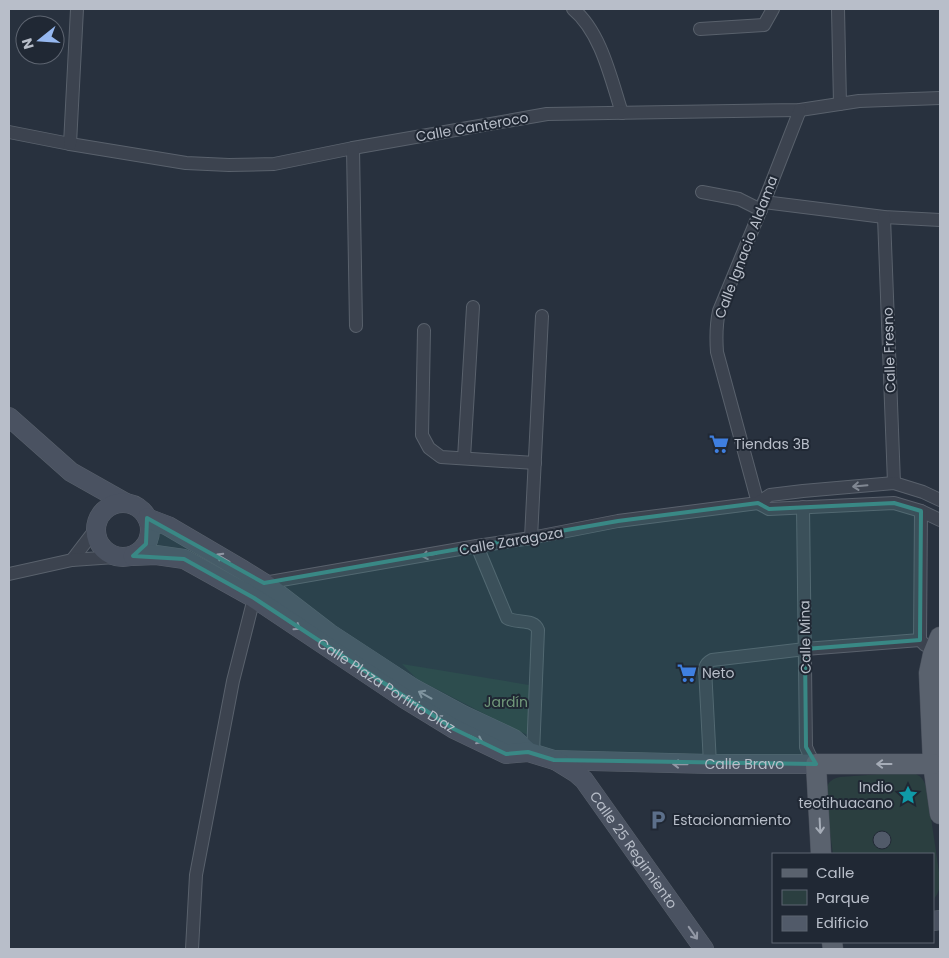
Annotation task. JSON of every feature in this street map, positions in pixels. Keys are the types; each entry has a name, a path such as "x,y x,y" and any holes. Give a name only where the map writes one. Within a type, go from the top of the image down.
{"main road":[{"path":"9,416 72,472 126,503"},
{"path":"72,472 98,521 97,538 107,553 124,556 156,555 184,559 259,590"},
{"path":"98,521 108,507 117,503 135,505 142,511 150,527 150,536 140,551 124,556"},
{"path":"147,518 168,526 259,590"},
{"name":"Calle Plaza Porfirio Díaz","path":"259,590 413,688 463,715 514,739 530,753 554,760"},
{"path":"931,644 929,673 933,764 940,814"},
{"name":"Calle Bravo","path":"554,760 710,764 933,764"},
{"name":"Calle 25 Regimiento","path":"554,760 584,780 704,949"},
{"path":"816,764 821,853"}],"street":[{"path":"70,144 77,9"},
{"path":"573,9 589,27 599,46 622,113"},
{"path":"700,30 764,25 773,9"},
{"path":"838,9 840,104"},
{"name":"Calle Canteroco","path":"9,132 186,163 229,165 274,164 353,148 547,114 800,110 859,101 940,98"},
{"name":"Calle Ignacio Aldama","path":"758,503 717,352 717,322 800,110"},
{"path":"353,148 356,326"},
{"path":"702,192 762,206 940,220"},
{"name":"Calle Fresno","path":"884,217 894,484"},
{"path":"464,458 473,307"},
{"path":"531,538 542,316"},
{"path":"424,330 422,434 429,448 442,457 535,463"},
{"name":"Calle Zaragoza","path":"259,590 477,546 531,538 618,521 758,503 770,495 894,484 923,492 940,500"},
{"name":"Calle Zaragoza","path":"758,503 769,509 894,503 922,511 940,520"},
{"name":"Calle Mina","path":"803,507 806,747 816,764"},
{"path":"710,764 705,668 708,662 805,649 931,644 922,511"},
{"path":"72,560 98,521"},
{"path":"477,546 507,618 509,620 534,624 537,627 530,753"},
{"path":"9,574 72,560 124,556"},
{"path":"192,949 196,874 233,681 259,590"}],"highlighted area":[{"path":"758,503 769,509 894,503 921,511 920,640 805,649 806,747 816,764 554,760 528,752 506,754 454,729 254,598 184,559 133,556 146,544 147,518 264,583 618,521"}],"green space":[{"name":"Jardín","path":"402,664 529,685 528,735 417,679"},
{"path":"909,772 918,775 923,780 927,792 940,879 939,890 934,899 934,853 833,853 825,799 830,782 840,777"}],"building":[{"path":"878,831 886,831 891,836 889,847 878,849 873,844 873,836"}],"place":[{"name":"Tiendas 3B","path":"719,444"},
{"name":"Neto","path":"687,673"},
{"name":"Indio teotihuacano","path":"908,795"},
{"name":"Estacionamiento","path":"658,820"}]}
